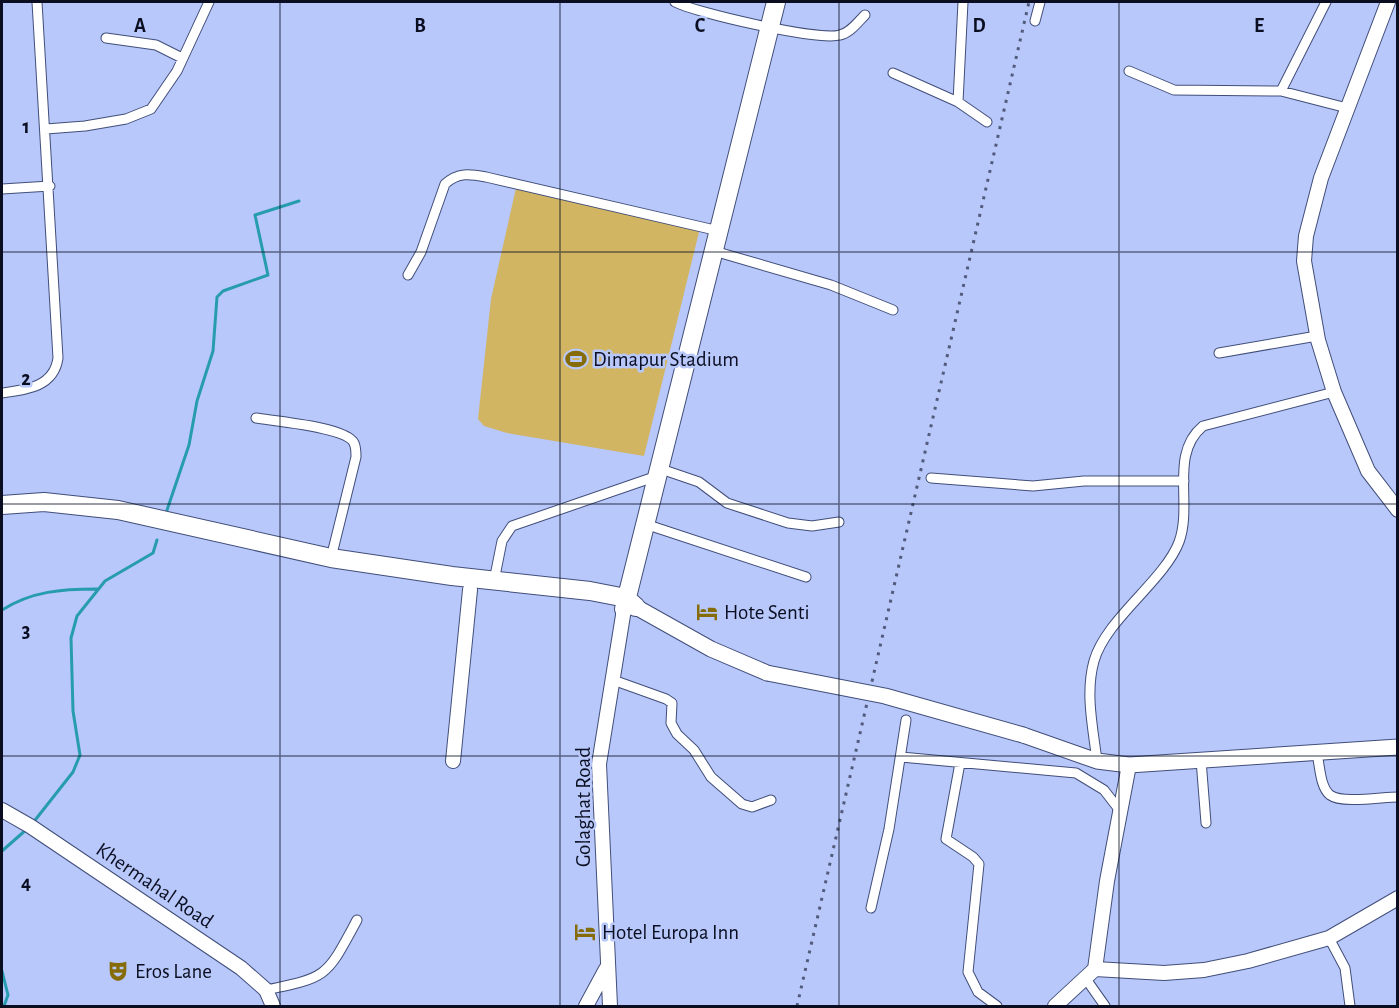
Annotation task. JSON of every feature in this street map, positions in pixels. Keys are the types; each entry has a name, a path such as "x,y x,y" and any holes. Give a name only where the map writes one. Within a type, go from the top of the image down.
{"highway":[{"path":"629,605 645,524 776,2"},
{"path":"2,505 44,502 118,510 331,558 494,581 590,591 629,605"},
{"path":"2,515 41,513 105,519 312,565 470,590 629,605"}],"main road":[{"path":"629,605 711,650 767,673 885,696 1023,735 1097,761 1129,765 1398,747"}],"street":[{"path":"2,393 46,382 54,374 57,366 50,186 37,2"},
{"path":"46,129 85,126 141,115 151,109 161,97 198,30 209,2"},
{"path":"675,2 769,28 839,36 848,32 865,15"},
{"path":"958,102 963,2"},
{"path":"1035,21 1040,2"},
{"path":"1281,91 1326,2"},
{"path":"1388,2 1322,178 1306,236 1304,261 1317,336 1334,392 1368,471 1398,510"},
{"path":"106,38 156,45 182,58"},
{"path":"1129,70 1174,90 1281,91 1347,108"},
{"path":"893,73 958,102 987,122"},
{"path":"408,275 422,252 445,184 454,176 461,175 486,177 719,231"},
{"path":"2,189 50,186"},
{"path":"714,251 831,285 893,310"},
{"path":"1219,353 1317,336"},
{"path":"1097,761 1089,698 1094,660 1121,618 1168,561 1179,541 1186,451 1191,436 1203,426 1334,392"},
{"path":"256,418 330,430 346,435 354,443 356,457 331,558"},
{"path":"494,581 502,541 512,526 658,472 699,482 728,503 789,523 812,526 839,522"},
{"path":"931,478 1033,486 1084,480 1184,481"},
{"path":"645,524 806,577"},
{"path":"453,761 470,590"},
{"name":"Golaghat Road","path":"610,1006 606,969 599,764 629,605"},
{"path":"613,681 672,703 672,723 677,734 694,750 711,777 742,804 752,807 771,800"},
{"path":"871,908 882,866 906,720"},
{"path":"1317,754 1324,786 1330,795 1343,800 1398,797"},
{"path":"901,758 1076,773 1104,790 1121,812"},
{"path":"1200,760 1206,823"},
{"path":"960,763 946,839 974,857 979,864 968,972 978,992 997,1006"},
{"path":"1105,1006 1090,974 1129,765"},
{"name":"Khermahal Road","path":"2,810 30,826 241,968 266,990 273,1006"},
{"path":"1055,1006 1090,974 1204,970 1248,961 1329,938 1398,898"},
{"path":"266,990 311,981 325,974 357,920"},
{"path":"1329,938 1345,968 1350,1006"},
{"path":"586,1006 606,969"}],"shaded area":[{"name":"Dimapur Stadium","path":"516,188 700,228 644,456 507,433 484,426 478,419 491,299"}],"waterway":[{"path":"166,513 189,445 197,401 213,351 217,297 223,291 268,275 255,215 299,201"},
{"path":"32,824 73,772 80,755 73,711 71,638 77,616 105,581 153,553 157,540"},
{"path":"2,610 25,599 48,592 97,589"},
{"path":"2,851 27,829"},
{"path":"2,971 8,995 4,1006"}],"railway":[{"path":"797,1006 1029,2"}],"place":[{"name":"Dimapur Stadium","path":"576,359"},
{"name":"Hote Senti","path":"707,612"},
{"name":"Hotel Europa Inn","path":"585,932"},
{"name":"Eros Lane","path":"118,971"}]}
